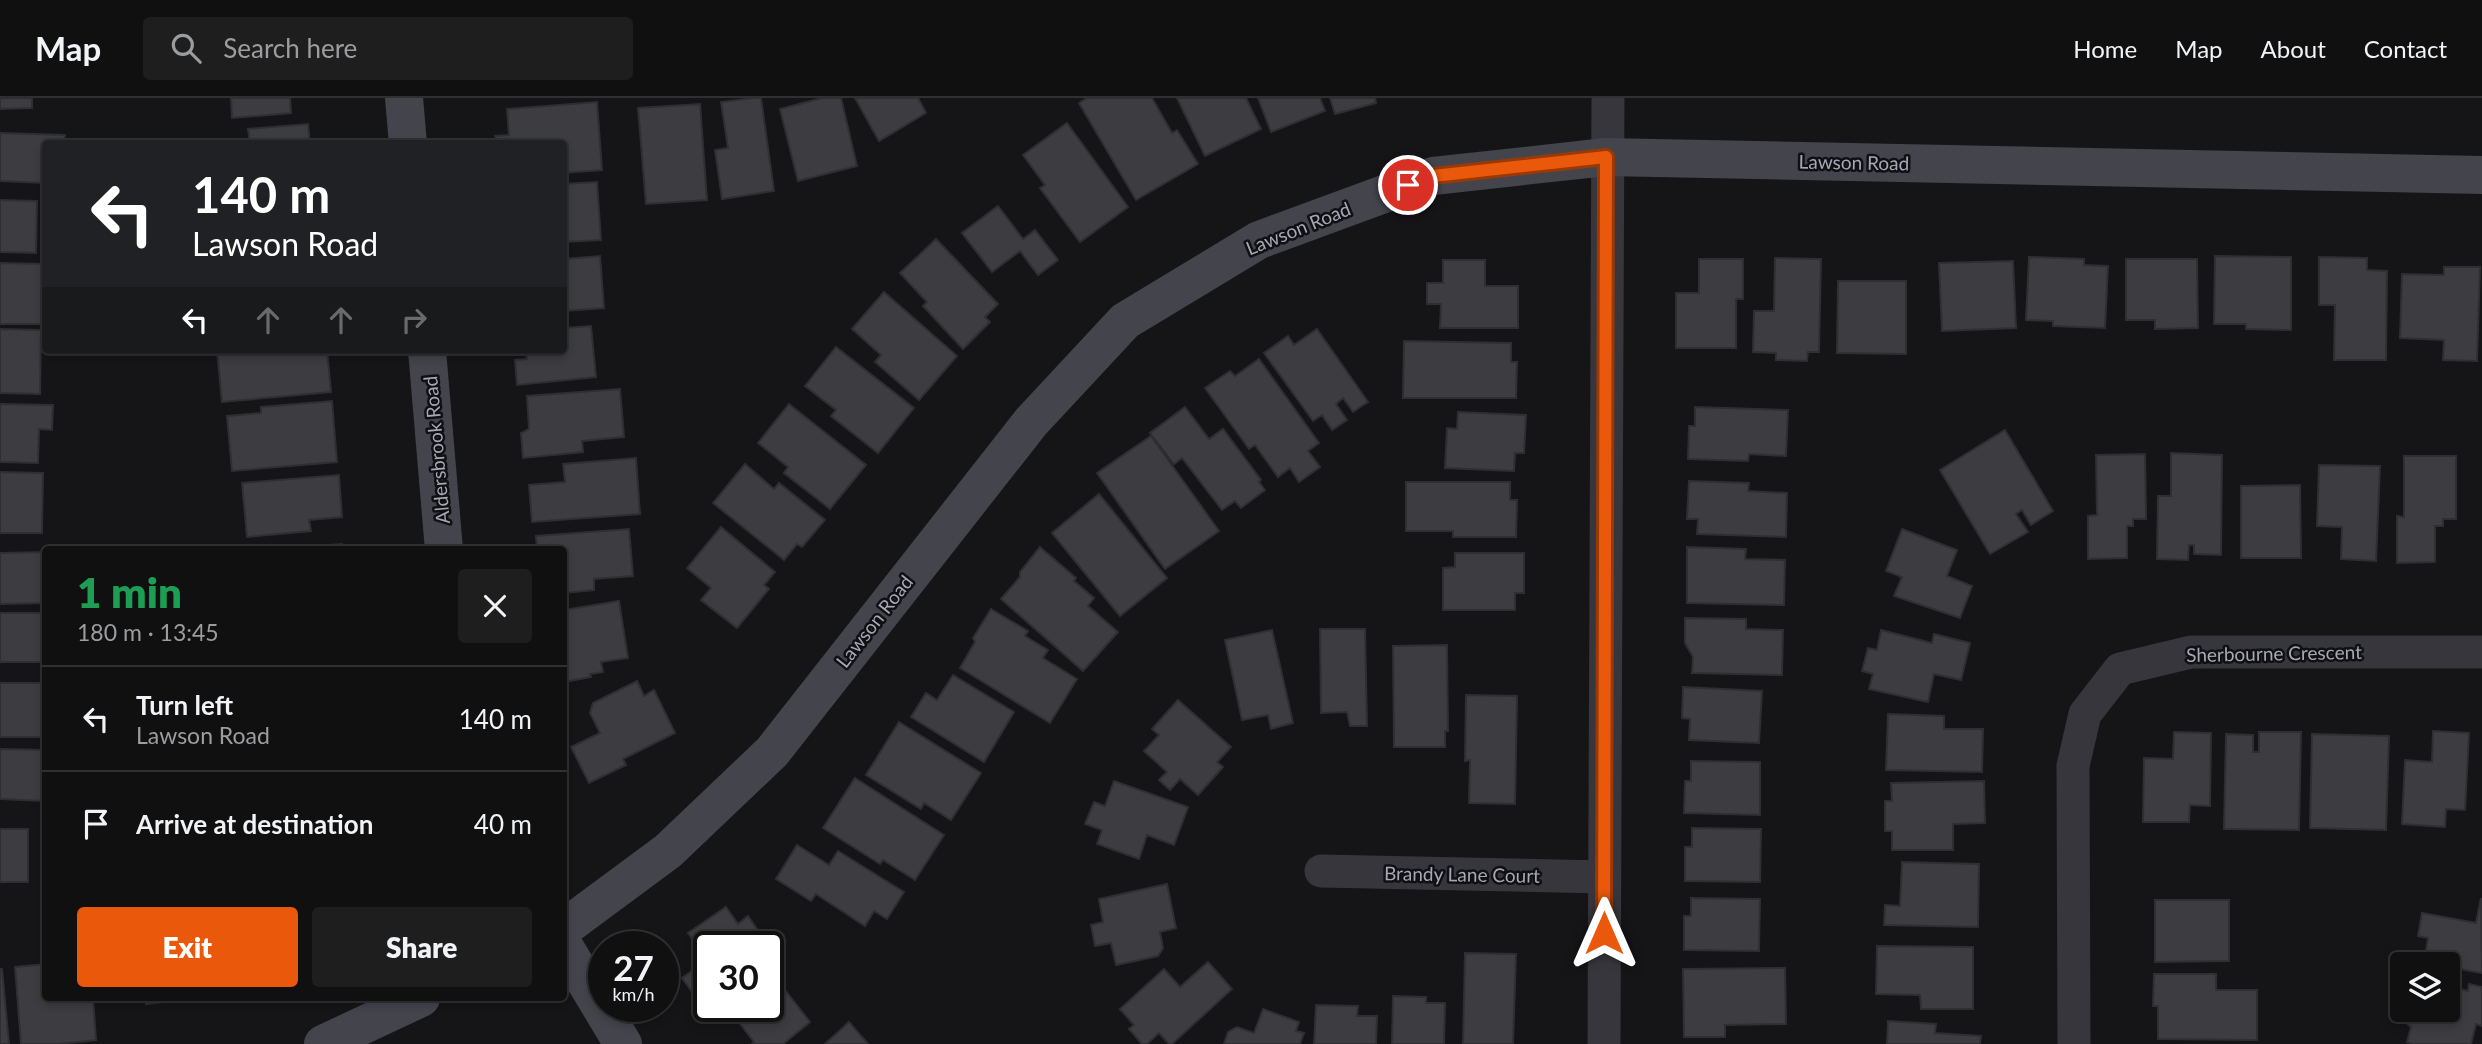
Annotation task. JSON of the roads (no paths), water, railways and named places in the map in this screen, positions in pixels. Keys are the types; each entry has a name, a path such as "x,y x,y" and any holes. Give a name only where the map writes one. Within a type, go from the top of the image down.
{"street":[{"path":"404,98 408,140"},
{"path":"1604,1044 1608,98"},
{"name":"Lawson Road","path":"567,926 668,851 772,752 1031,422 1125,321 1259,240 1433,176 1606,157 2482,175"},
{"name":"Aldersbrook Road","path":"427,354 444,546"},
{"name":"Sherbourne Crescent","path":"2074,1044 2073,766 2085,714 2120,668 2191,652 2482,652"},
{"name":"Brandy Lane Court","path":"1321,871 1604,877"},
{"path":"567,951 622,1044"},
{"path":"323,1044 415,1001"}]}
